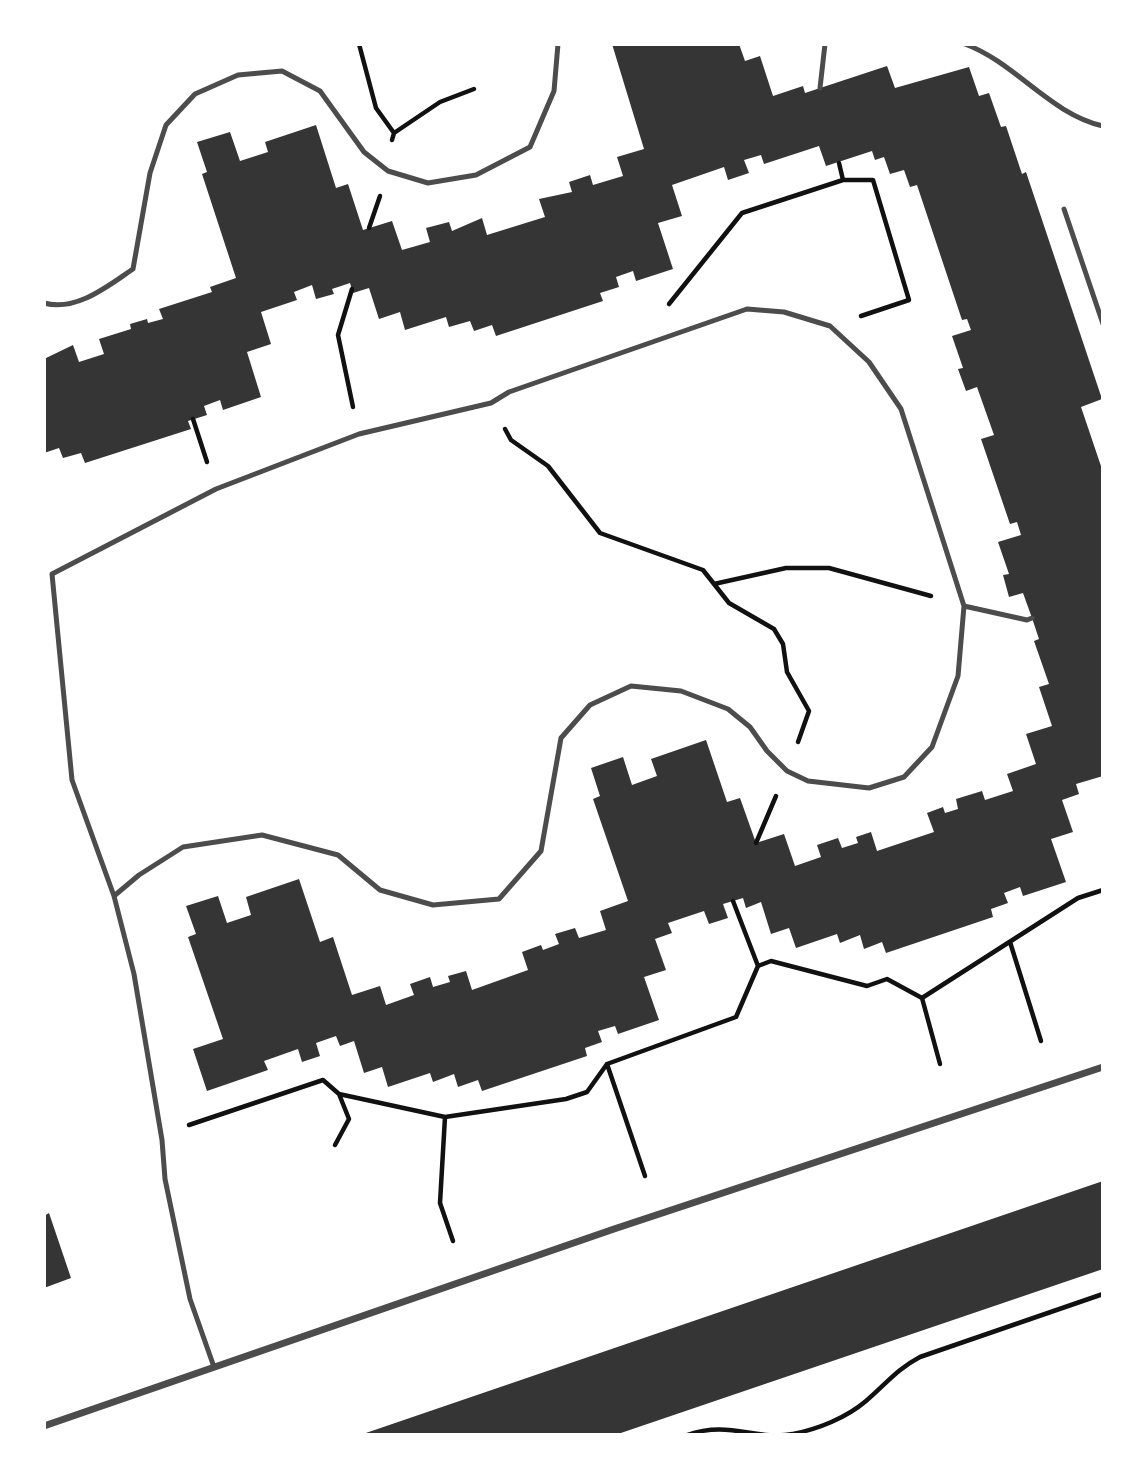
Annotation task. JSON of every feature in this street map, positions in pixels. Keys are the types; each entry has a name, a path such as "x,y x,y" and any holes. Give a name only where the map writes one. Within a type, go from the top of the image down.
{"street":[{"path":"44,1426 1103,1067"}],"lane":[{"path":"44,303 55,306 96,295 133,269 150,173 166,125 195,94 238,75 282,71 320,91 364,152 388,172 428,183 476,175 530,147 554,91 558,44"},
{"path":"820,88 825,44"},
{"path":"965,44 1006,64 1053,101 1086,122 1103,125"},
{"path":"1064,209 1103,324"},
{"path":"114,896 139,875 183,847 262,835 338,855 380,890 433,905 499,899 541,851 561,738 590,705 631,686 681,691 728,709 750,727 767,751 787,771 808,781 869,788 904,777 932,747 958,676 964,606 901,409 869,362 830,326 784,312 747,309 509,392 491,403 359,434 216,489 52,574 72,780 114,896 134,975 161,1135 165,1179 190,1299 214,1367"},
{"path":"964,606 1027,620 1032,618"}],"path":[{"path":"394,133 440,103 474,89"},
{"path":"839,163 843,180"},
{"path":"657,340 653,324 742,213 843,180 873,180 909,300 830,326"},
{"path":"352,289 338,335 359,434"},
{"path":"491,403 511,440 548,466 600,533 703,570 729,603 774,629 783,643 787,672 809,711 756,843"},
{"path":"193,419 216,489"},
{"path":"714,584 786,568 829,568 964,606"},
{"path":"922,998 1078,898 1103,890"},
{"path":"339,1094 445,1117 566,1099 587,1092 607,1064 736,1017 758,966 733,901"},
{"path":"1010,942 1041,1041"},
{"path":"758,966 771,961 867,986 887,979 922,998 940,1064"},
{"path":"607,1064 645,1176"},
{"path":"161,1135 323,1080 339,1094 349,1119 334,1145"},
{"path":"445,1117 440,1203 453,1241"},
{"path":"687,1435 720,1427 778,1434 813,1428 836,1420 865,1402 899,1368 920,1357 1103,1294"}],"building":[{"path":"612,44 739,44 745,61 760,56 773,96 803,86 805,93 887,66 895,88 969,67 979,96 989,93 1001,127 1006,126 1022,174 1026,172 1102,399 1081,407 1103,472 1103,776 1076,784 1079,794 1062,800 1073,832 1051,839 1066,882 1023,896 1020,887 1004,893 1008,903 991,909 993,917 886,953 882,942 864,949 860,935 840,943 837,934 796,948 789,928 771,934 761,902 746,908 743,898 723,904 728,918 709,924 704,911 668,923 672,933 655,939 666,970 644,977 659,1020 618,1034 615,1026 598,1031 602,1042 585,1048 587,1056 482,1091 478,1080 458,1087 454,1074 433,1082 430,1073 388,1087 382,1067 364,1073 354,1041 340,1046 336,1036 316,1043 320,1056 302,1062 298,1049 264,1061 268,1070 207,1091 193,1049 223,1039 188,937 196,934 186,906 218,896 227,923 251,915 246,897 299,879 320,942 333,937 352,995 380,986 386,1005 414,995 410,984 430,977 433,987 450,982 448,976 466,971 472,990 528,970 522,952 541,945 543,950 559,944 555,934 575,928 579,938 606,930 600,911 628,901 593,799 600,796 591,768 623,757 632,785 657,776 651,759 706,740 727,802 740,798 756,843 784,834 795,866 821,857 817,845 838,838 842,848 858,843 856,837 871,832 877,851 934,832 927,813 943,807 945,813 958,809 956,799 982,791 985,800 1013,791 1007,774 1036,764 1026,734 1052,726 1039,687 1049,684 1034,641 1039,639 1023,593 1009,597 1003,575 1009,574 998,542 1021,535 1017,522 1010,524 981,439 994,435 977,387 966,391 958,369 963,368 952,336 971,330 967,319 962,320 917,185 910,187 904,170 890,174 884,157 875,160 872,151 826,166 819,146 764,164 761,155 744,160 749,173 728,180 724,167 672,185 682,216 658,223 673,269 636,281 633,271 616,277 619,287 600,293 603,301 496,336 492,325 474,331 470,321 449,327 446,317 405,330 400,312 379,319 369,288 353,293 350,283 332,289 334,294 316,299 312,285 294,292 297,300 261,312 271,344 247,352 261,397 223,410 220,400 204,406 207,415 188,421 191,429 85,463 81,453 63,458 59,448 44,453 44,359 73,345 79,362 104,354 99,339 131,329 130,324 147,319 148,323 163,319 159,309 212,292 210,287 236,278 202,174 207,172 197,142 230,132 240,161 268,152 265,142 316,125 336,188 348,184 363,230 392,221 402,250 430,242 426,228 449,222 452,231 482,218 487,235 545,217 539,199 572,192 569,182 590,175 593,185 623,176 617,157 644,149"},
{"path":"1103,1181 1103,1269 615,1435 360,1435"},
{"path":"49,1213 71,1278 44,1288 44,1216"}]}
